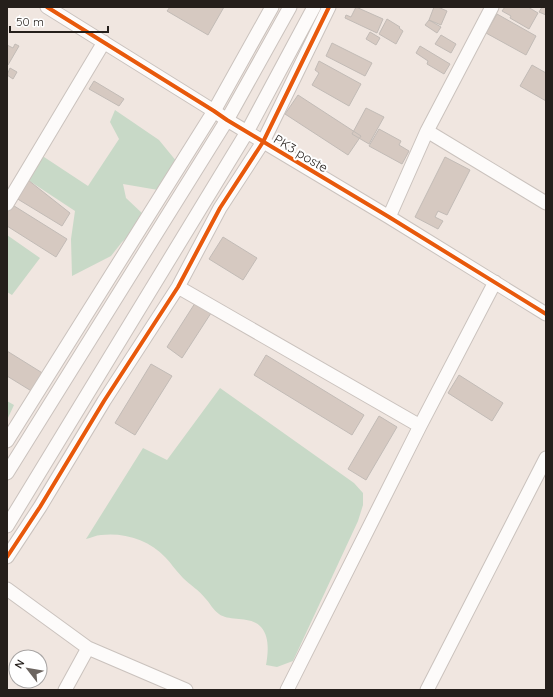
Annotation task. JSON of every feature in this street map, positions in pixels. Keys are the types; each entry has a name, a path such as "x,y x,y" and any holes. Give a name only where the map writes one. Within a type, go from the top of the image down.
{"street":[{"name":"PK3 poste","path":"47,7 214,111 226,120 389,217 546,314"},
{"path":"7,441 214,111 272,7"},
{"path":"7,473 226,120 290,7"},
{"path":"7,526 247,132 314,7"},
{"path":"7,557 40,507 104,401 178,287 220,208 262,142 329,7"},
{"path":"389,217 427,131 492,7"},
{"path":"7,204 104,42"},
{"path":"427,131 544,198"},
{"path":"287,690 420,426 495,282"},
{"path":"178,287 420,426"},
{"path":"427,690 544,467"},
{"path":"7,589 88,648 180,689"},
{"path":"64,690 88,648"}],"green space":[{"path":"115,110 159,140 177,162 158,190 123,184 126,198 144,215 133,232 122,242 111,256 72,276 71,239 75,211 25,178 41,155 88,186 119,139 110,122"},
{"path":"7,235 40,258 12,295 7,292"},
{"path":"220,388 354,483 363,493 363,505 358,521 293,661 277,667 266,665 268,651 267,641 261,627 251,621 228,618 219,614 200,592 186,581 165,557 152,546 136,538 109,534 86,539 143,448 167,460"},
{"path":"7,401 14,405 7,420"}],"building":[{"path":"170,7 224,7 208,35 167,11"},
{"path":"356,7 383,19 377,33 345,18 346,15 351,17"},
{"path":"434,7 447,11 441,25 429,20"},
{"path":"505,7 528,7 538,13 529,29 510,18 511,16 502,11"},
{"path":"542,7 546,7 546,15 539,12"},
{"path":"497,14 536,36 526,55 486,33"},
{"path":"387,19 400,27 399,28 403,31 396,44 379,34"},
{"path":"429,20 441,27 437,33 425,25"},
{"path":"370,32 380,38 376,45 366,39"},
{"path":"441,35 456,44 451,53 435,44"},
{"path":"332,43 372,63 365,76 326,56"},
{"path":"15,44 19,46 8,65 7,45 13,48"},
{"path":"420,46 450,64 444,74 427,64 428,61 416,53"},
{"path":"319,61 361,84 349,106 312,85 319,73 315,70"},
{"path":"532,65 546,73 546,101 520,86"},
{"path":"10,68 17,72 13,79 7,75"},
{"path":"94,81 124,99 119,106 89,89"},
{"path":"298,95 361,136 348,155 285,114"},
{"path":"366,108 384,117 369,144 352,134"},
{"path":"379,129 401,141 399,145 409,151 402,164 369,146"},
{"path":"445,157 470,170 447,215 438,211 435,217 443,221 438,229 415,217"},
{"path":"28,180 70,213 62,226 16,198"},
{"path":"11,204 67,239 56,257 7,226 7,211"},
{"path":"223,237 257,258 243,280 209,259"},
{"path":"197,300 213,310 182,358 167,347"},
{"path":"7,351 44,374 33,392 7,376"},
{"path":"266,355 364,415 352,435 254,375"},
{"path":"151,364 172,376 135,435 115,423"},
{"path":"459,375 503,403 492,421 448,393"},
{"path":"379,416 397,427 366,480 348,469"}],"cycle path":[{"path":"47,7 227,120 389,217 546,314"},
{"path":"7,557 40,507 104,401 178,287 220,208 263,142 329,7"}]}
